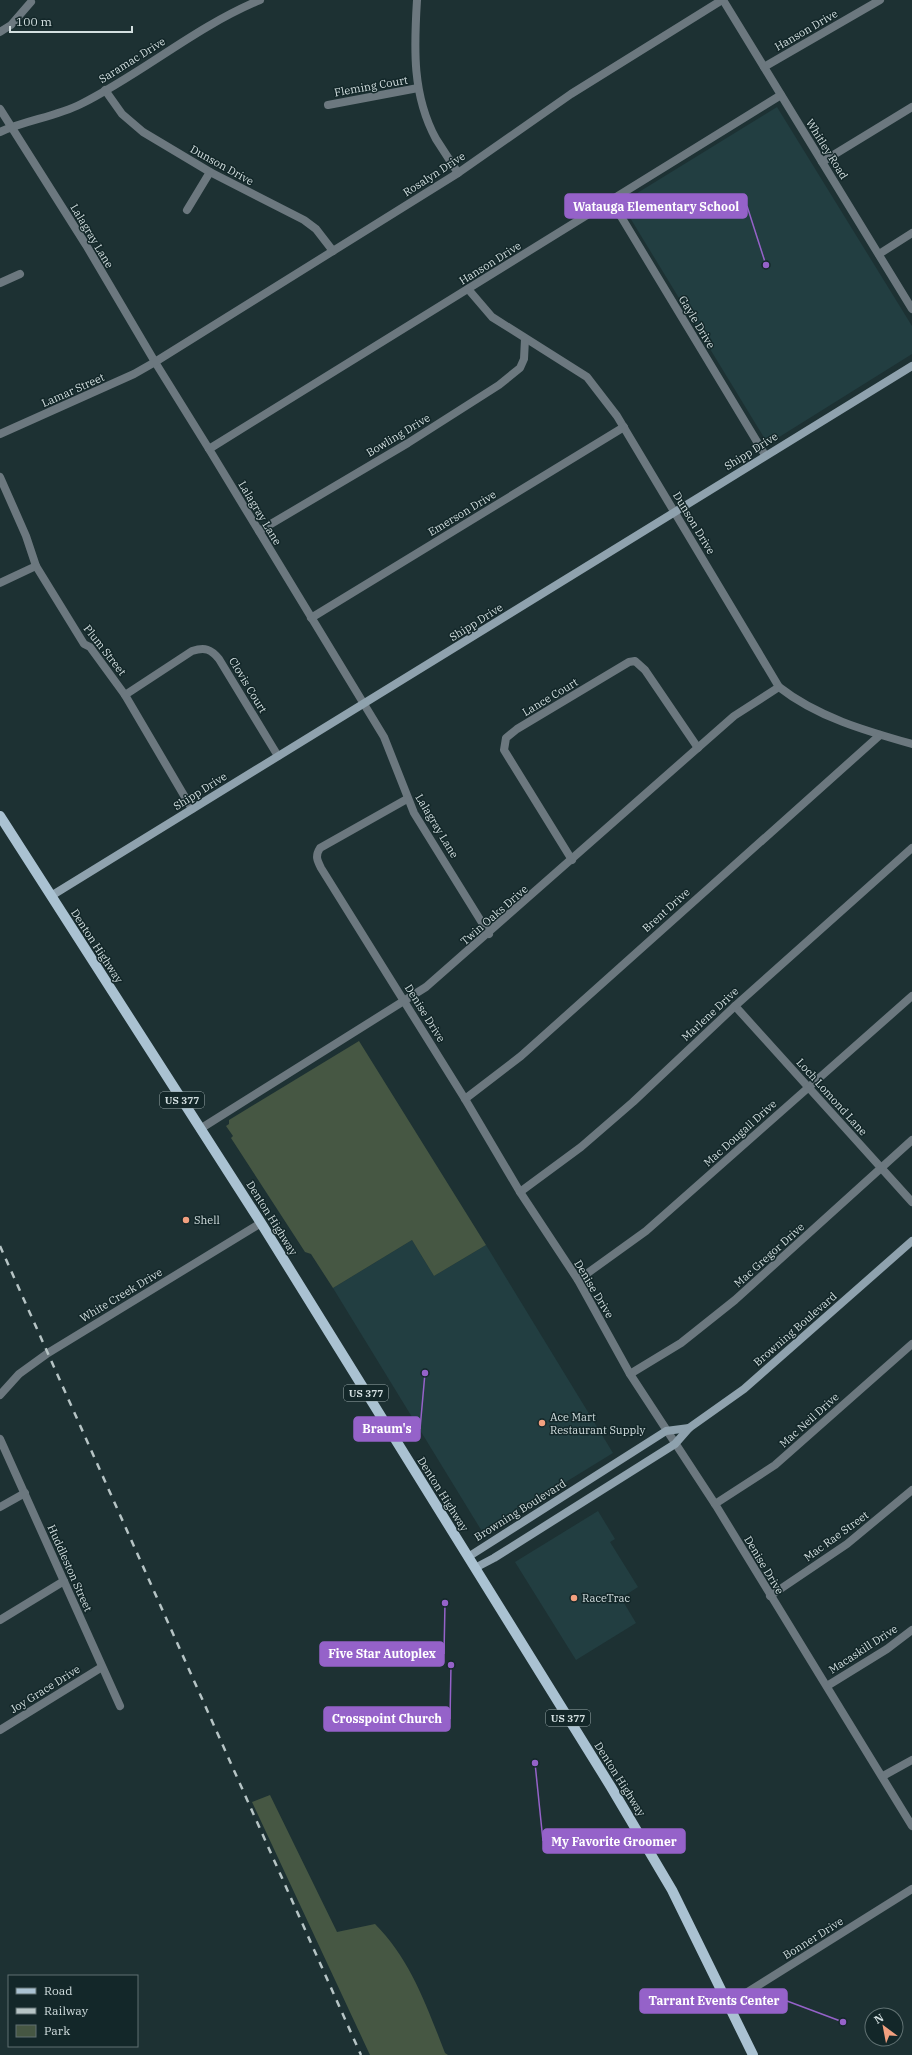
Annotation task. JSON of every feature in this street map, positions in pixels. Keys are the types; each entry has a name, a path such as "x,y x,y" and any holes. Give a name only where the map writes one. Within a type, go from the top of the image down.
{"main road":[{"name":"Denton Highway","path":"0,816 261,1223 657,1863 702,1950 727,2005 753,2055"}],"street":[{"name":"Saramac Drive","path":"0,132 80,104 200,31 243,7 260,0"},
{"path":"417,0 414,51 418,88 425,113 436,138 458,173"},
{"name":"Whitley Road","path":"723,0 912,309"},
{"name":"Rosalyn Drive","path":"154,362 458,173 571,94 723,0"},
{"name":"Hanson Drive","path":"764,67 880,0"},
{"path":"0,32 11,25 31,2"},
{"name":"Fleming Court","path":"328,105 418,88"},
{"name":"Dunson Drive","path":"105,90 122,114 143,132 210,172 304,220 316,229 333,250"},
{"name":"Hanson Drive","path":"209,449 781,95"},
{"path":"822,162 912,107"},
{"name":"Lalagray Lane","path":"0,110 86,245 154,362 209,449 364,703 391,752 407,799 414,813 489,934"},
{"path":"188,210 210,172"},
{"name":"Gayle Drive","path":"611,200 765,455"},
{"path":"879,254 912,233"},
{"path":"0,283 20,274"},
{"name":"Dunson Drive","path":"468,289 492,317 587,377 624,427 779,687 790,696 820,712 880,735 912,744"},
{"name":"Bowling Drive","path":"259,531 408,443 499,385 520,368 524,359 525,338"},
{"name":"Lamar Street","path":"0,434 134,374 154,362"},
{"name":"Shipp Drive","path":"51,896 674,513 765,455 912,366"},
{"name":"Emerson Drive","path":"311,618 624,427"},
{"name":"Plum Street","path":"0,477 26,536 36,566 84,644 90,647 125,695 192,809"},
{"path":"0,583 36,566"},
{"name":"Clovis Court","path":"125,695 192,651 201,648 209,649 220,659 278,756"},
{"name":"Lance Court","path":"572,860 504,750 506,738 517,729 623,666 635,661 645,670 698,748"},
{"name":"Twin Oaks Drive","path":"200,1128 426,987 489,934 734,716 779,687"},
{"name":"Brent Drive","path":"465,1099 520,1056 880,735"},
{"name":"Denise Drive","path":"407,799 320,848 316,859 405,1001 520,1192 578,1280 630,1374 715,1504 770,1596 883,1776 912,1826"},
{"name":"Marlene Drive","path":"520,1192 581,1147 610,1122 735,1006 912,848"},
{"name":"Mac Dougall Drive","path":"578,1280 646,1231 912,996"},
{"name":"Loch Lomond Lane","path":"735,1006 912,1202"},
{"name":"Mac Gregor Drive","path":"630,1374 681,1343 708,1322 912,1140"},
{"name":"White Creek Drive","path":"0,1395 29,1366 48,1353 261,1223"},
{"name":"Browning Boulevard","path":"475,1568 675,1444 689,1428 744,1389 912,1241"},
{"name":"Mac Neil Drive","path":"715,1504 775,1465 912,1344"},
{"name":"Browning Boulevard","path":"468,1556 666,1431 689,1428"},
{"name":"Huddleston Street","path":"0,1439 120,1706"},
{"name":"Mac Rae Street","path":"770,1596 847,1544 912,1490"},
{"path":"0,1507 25,1493"},
{"path":"558,1499 567,1512"},
{"path":"0,1620 64,1581"},
{"name":"Macaskill Drive","path":"826,1686 886,1649 912,1630"},
{"name":"Joy Grace Drive","path":"0,1730 102,1667"},
{"path":"883,1776 912,1760"},
{"name":"Bonner Drive","path":"727,2005 912,1889"}],"shaded area":[{"path":"777,107 912,326 912,354 768,444 621,203"},
{"path":"412,1240 434,1276 486,1245 613,1453 483,1533 333,1288"},
{"path":"598,1511 615,1539 610,1542 638,1587 621,1598 636,1623 576,1660 515,1562"}],"green space":[{"path":"359,1041 486,1245 434,1276 412,1240 333,1288 311,1254 305,1252 231,1138 233,1136 226,1126 229,1124 229,1120"},
{"path":"270,1795 337,1932 375,1924 388,1938 399,1953 417,1985 445,2053 448,2055 370,2055 252,1802"}],"railway":[{"path":"0,1246 361,2055"}],"place":[{"name":"Watauga Elementary School","path":"766,265"},
{"name":"Shell","path":"186,1220"},
{"name":"Braum's","path":"425,1373"},
{"name":"Ace Mart Restaurant Supply","path":"542,1423"},
{"name":"RaceTrac","path":"574,1598"},
{"name":"Five Star Autoplex","path":"445,1603"},
{"name":"Crosspoint Church","path":"451,1665"},
{"name":"My Favorite Groomer","path":"535,1763"},
{"name":"Tarrant Events Center","path":"843,2022"}]}
